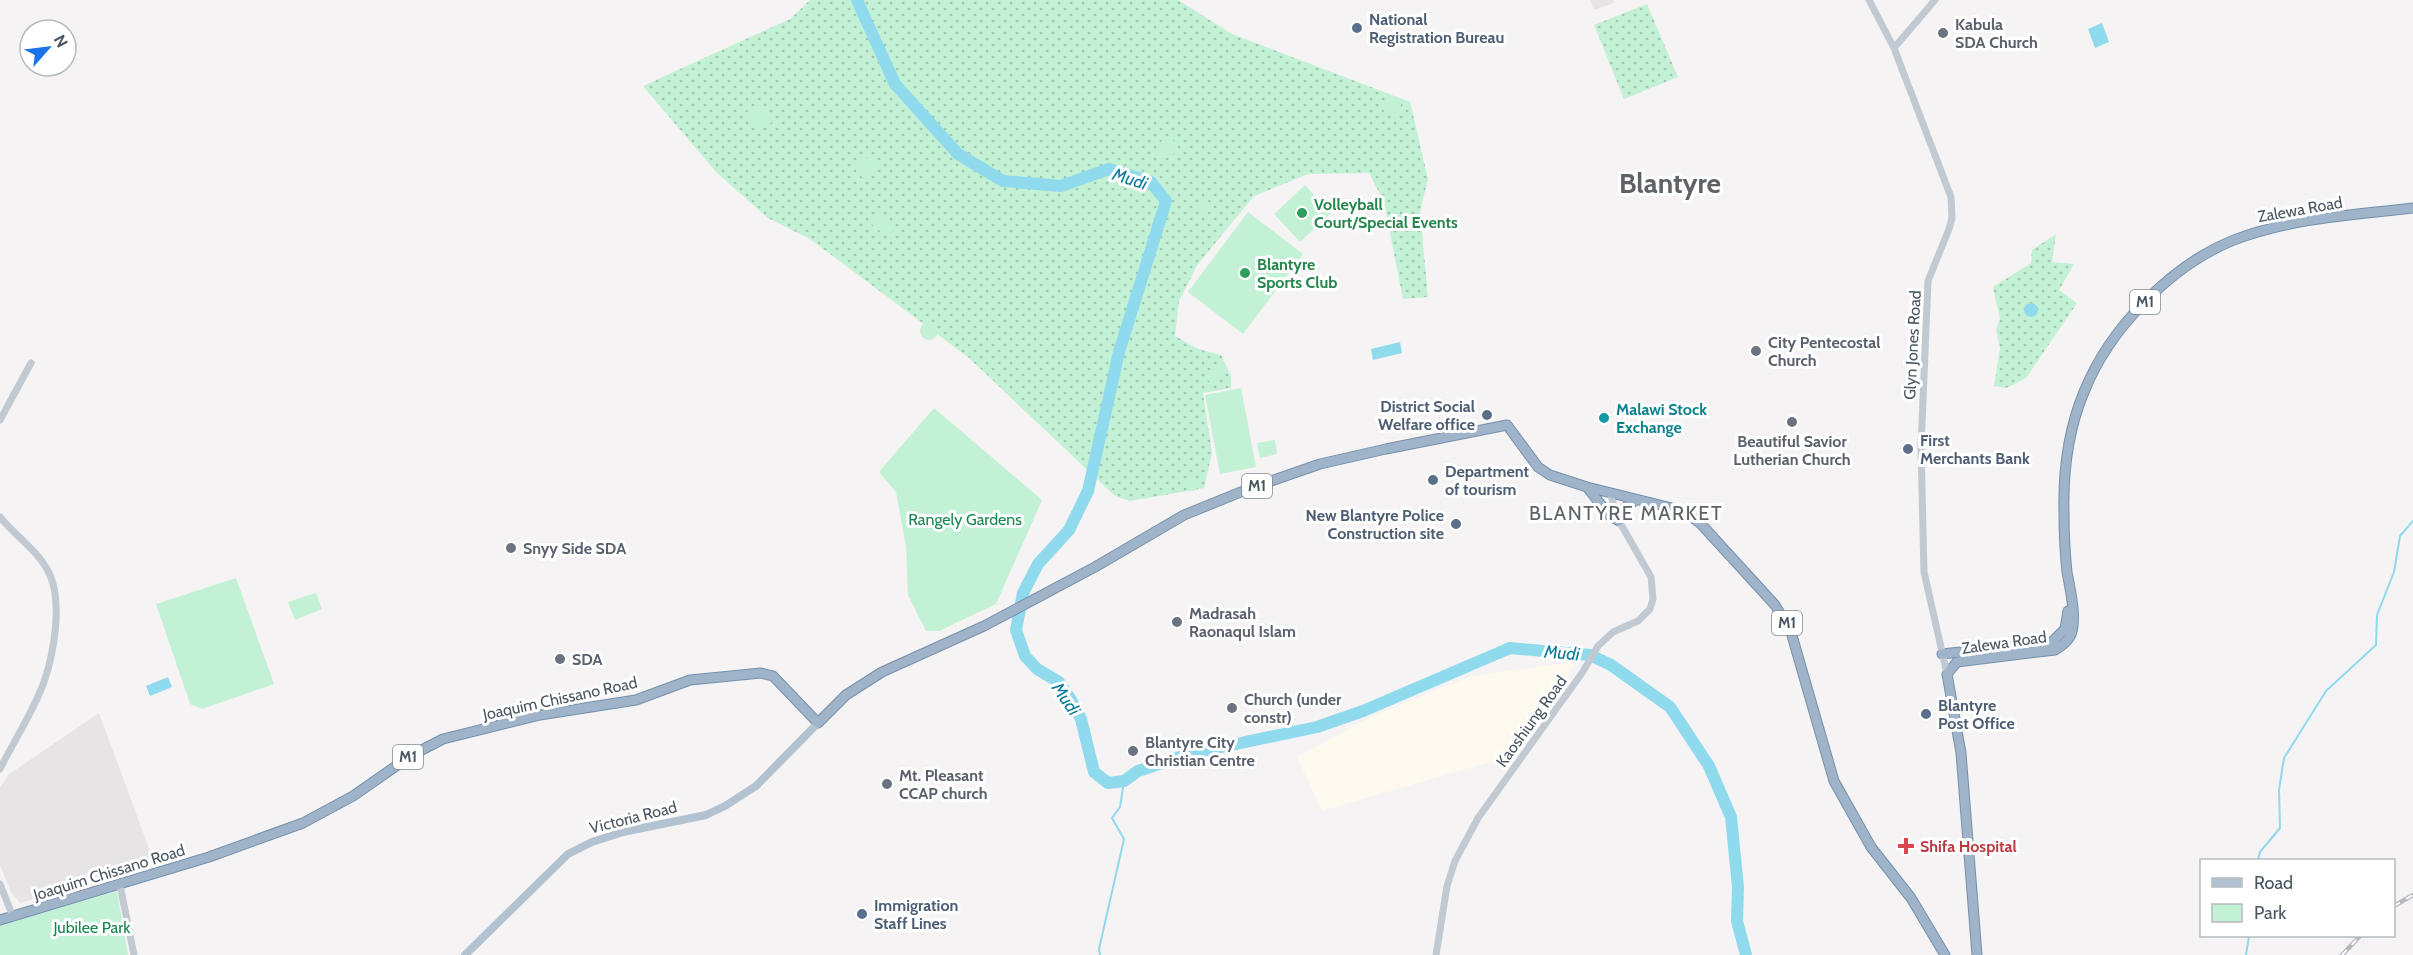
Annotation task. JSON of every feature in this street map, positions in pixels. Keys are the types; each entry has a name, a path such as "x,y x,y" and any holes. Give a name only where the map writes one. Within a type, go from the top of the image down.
{"highway":[{"name":"Zalewa Road","path":"1942,654 2036,645 2052,642 2058,638 2067,622 2065,482 2069,445 2078,410 2084,391 2117,334 2154,292 2202,257 2231,241 2258,231 2317,219 2413,208"},
{"name":"M1","path":"818,723 846,695 866,681 984,626 1184,515 1256,486 1320,465 1386,448 1507,425 1538,467 1550,476 1684,511 1701,524 1748,573 1780,613 1791,632 1834,781 1871,847 1911,898 1946,955"},
{"path":"1587,487 1609,515 1618,521 1623,509 1636,500"},
{"name":"Zalewa Road","path":"1947,674 1957,662 2048,652 2063,646 2073,628 2070,583 2067,573"},
{"name":"Joaquim Chissano Road","path":"0,920 209,857 303,823 353,796 412,755 443,739 543,714 636,700 690,680 741,674 769,674 818,723"},
{"path":"1947,674 1961,753 1977,955"}],"main road":[{"name":"Victoria Road","path":"465,955 568,854 592,842 623,832 706,815 725,806 756,786 818,723"}],"street":[{"name":"Glyn Jones Road","path":"1869,0 1893,48 1938,157 1951,197 1952,218 1949,229 1928,281 1921,447 1924,572 1947,674"},
{"path":"1893,48 1935,0"},
{"path":"0,420 31,363"},
{"name":"Kaoshiung Road","path":"1436,955 1447,886 1466,838 1599,646 1613,632 1645,615 1650,609 1653,586 1646,566 1618,521 1610,493"},
{"path":"0,517 40,558 49,573 53,585 56,617 44,682 0,769"},
{"path":"0,884 14,916"},
{"path":"120,885 134,955"}],"shaded area":[{"path":"1590,0 1613,0 1614,3 1594,10"},
{"path":"1577,661 1554,699 1504,758 1322,811 1297,757 1371,717 1468,677"},
{"path":"99,713 154,862 20,903 11,892 0,865 0,788 8,775"}],"green space":[{"name":"Blantyre Sports Club","path":"810,0 1178,0 1232,34 1410,102 1428,179 1420,211 1428,297 1403,299 1384,202 1369,173 1308,174 1254,196 1198,264 1179,301 1175,336 1198,349 1221,355 1231,376 1231,388 1203,393 1212,453 1204,488 1130,501 1115,496 968,357 810,239 768,218 716,172 643,86 790,19"},
{"path":"1647,4 1678,77 1624,99 1594,25"},
{"path":"1392,98 1399,98 1402,101 1399,111 1388,114 1383,110 1385,104"},
{"path":"756,106 765,108 773,120 763,128 755,127 747,115 748,109"},
{"path":"1167,138 1173,140 1178,147 1177,151 1167,158 1159,157 1157,152 1161,141"},
{"path":"866,158 873,161 876,168 873,175 866,178 859,175 856,168 859,161"},
{"name":"Volleyball Court/Special Events","path":"1305,185 1331,213 1300,242 1274,214"},
{"path":"1204,200 1209,202 1211,207 1209,212 1204,214 1199,212 1197,207 1199,202"},
{"name":"Blantyre Sports Club","path":"1248,212 1303,254 1243,334 1188,292"},
{"path":"877,213 888,220 892,232 880,231 871,223"},
{"path":"2056,234 2052,262 2074,264 2059,290 2077,303 2026,378 2006,388 1994,386 2000,348 1996,330 2000,319 1993,287 2031,263 2032,250"},
{"path":"925,322 933,322 938,327 936,338 925,340 920,335 920,327"},
{"path":"1219,364 1224,369 1223,377 1212,385 1207,379 1212,368"},
{"path":"1241,388 1256,467 1220,474 1205,395"},
{"name":"Rangely Gardens","path":"934,408 1042,500 996,604 939,631 926,631 908,595 906,547 896,492 879,472"},
{"path":"1275,440 1277,454 1260,458 1257,443"},
{"path":"1189,477 1195,477 1199,484 1195,491 1189,491 1185,487 1185,481"},
{"path":"236,578 274,684 202,709 190,704 156,604"},
{"path":"316,593 322,609 295,620 288,602"},
{"name":"Jubilee Park","path":"117,891 128,955 0,955 0,924"}],"water":[{"path":"2102,23 2109,42 2095,48 2088,29"},
{"path":"2028,303 2034,303 2038,310 2034,317 2028,317 2024,313 2024,307"},
{"path":"1400,342 1402,353 1373,360 1371,349"},
{"path":"168,677 172,687 150,696 146,686"}],"waterway":[{"name":"Mudi","path":"857,0 895,84 958,154 1003,181 1061,186 1109,169 1151,182 1166,201 1119,352 1088,491 1069,530 1038,564 1023,593 1016,630 1025,656 1037,669 1059,682 1071,700 1081,719 1094,772 1108,783 1124,781 1138,771 1189,754 1317,727 1363,711 1510,648 1590,655 1611,665 1670,707 1709,766 1731,817 1738,887 1737,921 1746,955"},
{"path":"2258,859 2260,852 2280,828 2279,790 2284,758 2326,691 2376,645 2377,615 2394,572 2400,536 2413,521"},
{"path":"1100,955 1099,949 1124,839 1112,818 1120,807 1124,781"},
{"path":"2246,955 2249,937"}],"railway":[{"path":"2395,905 2413,895"},
{"path":"2342,955 2359,937"}],"place":[{"name":"National Registration Bureau","path":"1357,28"},
{"name":"Kabula SDA Church","path":"1943,33"},
{"name":"Volleyball Court/Special Events","path":"1302,213"},
{"name":"Blantyre Sports Club","path":"1245,273"},
{"name":"City Pentecostal Church","path":"1756,351"},
{"name":"District Social Welfare office","path":"1487,415"},
{"name":"Malawi Stock Exchange","path":"1604,418"},
{"name":"Beautiful Savior Lutherian Church","path":"1792,422"},
{"name":"First Merchants Bank","path":"1908,449"},
{"name":"Department of tourism","path":"1433,480"},
{"name":"New Blantyre Police Construction site","path":"1456,524"},
{"name":"Snyy Side SDA","path":"511,548"},
{"name":"Madrasah Raonaqul Islam","path":"1177,622"},
{"name":"SDA","path":"560,659"},
{"name":"Church (under constr)","path":"1232,708"},
{"name":"Blantyre Post Office","path":"1926,714"},
{"name":"Blantyre City Christian Centre","path":"1133,751"},
{"name":"Mt. Pleasant CCAP church","path":"887,784"},
{"name":"Shifa Hospital","path":"1906,846"},
{"name":"Immigration Staff Lines","path":"862,914"}],"district":[{"name":"Blantyre","path":"1670,183"},
{"name":"BLANTYRE MARKET","path":"1626,513"}]}
